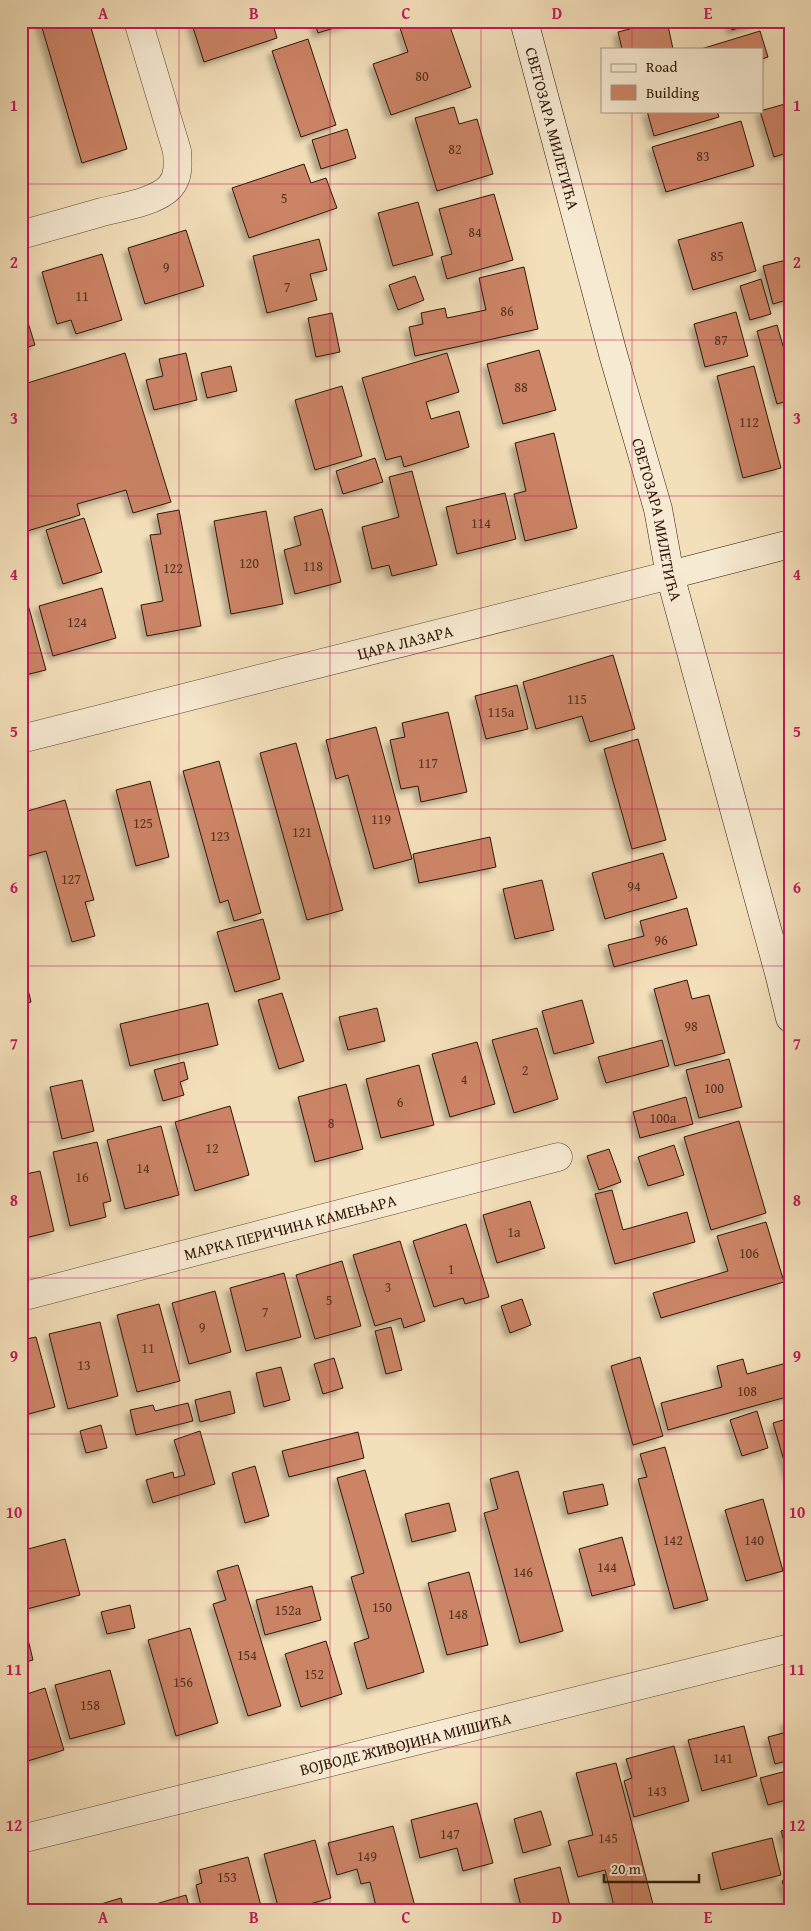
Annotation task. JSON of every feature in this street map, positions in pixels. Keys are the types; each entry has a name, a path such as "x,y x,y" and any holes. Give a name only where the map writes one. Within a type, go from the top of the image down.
{"street":[{"path":"21,235 142,202 162,194 171,186 179,166 177,151 138,21"},
{"name":"СВЕТОЗАРА МИЛЕТИЋА","path":"524,21 613,354 658,509 670,575 790,1018"},
{"name":"ЦАРА ЛАЗАРА","path":"21,739 790,544"},
{"name":"МАРКА ПЕРИЧИНА КАМЕЊАРА","path":"21,1297 558,1158"},
{"name":"ВОЈВОДЕ ЖИВОЈИНА МИШИЋА","path":"21,1839 790,1648"}],"building":[{"path":"40,21 89,21 127,149 82,163"},
{"path":"191,21 272,21 277,38 204,62"},
{"path":"314,21 356,21 318,33"},
{"path":"420,21 448,21 471,87 391,115 373,64 408,52 400,28"},
{"path":"628,21 667,21 673,48 622,48 618,32 630,29"},
{"path":"729,21 759,21 759,22 732,30"},
{"path":"760,31 768,57 764,58 764,48 704,48"},
{"path":"308,39 336,125 301,137 272,51"},
{"path":"785,104 790,120 790,152 774,157 760,112 764,112 764,110"},
{"path":"454,107 459,124 477,119 493,174 437,191 415,118"},
{"path":"647,112 717,112 719,117 654,136"},
{"path":"741,121 754,166 666,192 652,147"},
{"path":"347,129 356,158 321,169 312,140"},
{"path":"304,164 311,183 326,178 337,208 249,238 232,188"},
{"path":"494,194 513,260 447,279 441,257 452,254 439,209"},
{"path":"418,202 433,255 393,266 378,213"},
{"path":"742,222 756,271 693,290 678,240"},
{"path":"186,230 204,286 145,304 128,248"},
{"path":"319,239 327,270 310,274 317,300 267,313 253,256"},
{"path":"102,254 122,320 76,334 71,320 57,324 42,272"},
{"path":"790,259 790,299 773,304 763,266"},
{"path":"524,267 538,329 415,356 409,327 423,324 421,313 445,308 447,318 486,310 479,278"},
{"path":"415,276 424,300 398,310 389,285"},
{"path":"761,279 771,314 750,320 740,286"},
{"path":"21,300 35,345 21,349"},
{"path":"736,312 748,356 705,367 694,324"},
{"path":"332,313 340,352 316,357 308,318"},
{"path":"777,325 790,370 790,400 777,404 757,331"},
{"path":"539,350 556,410 503,424 487,364"},
{"path":"125,353 171,502 133,513 126,490 77,504 80,515 21,533 21,385"},
{"path":"186,353 197,400 154,410 146,380 163,376 159,359"},
{"path":"447,353 459,392 426,402 431,419 459,411 469,447 404,467 401,456 386,460 362,378"},
{"path":"231,366 237,391 207,398 201,373"},
{"path":"754,366 781,468 743,478 717,376"},
{"path":"342,386 362,456 315,470 295,400"},
{"path":"554,433 577,528 525,541 514,494 526,491 515,443"},
{"path":"375,458 383,482 343,494 336,471"},
{"path":"412,471 437,565 392,576 389,565 372,569 362,527 399,517 389,477"},
{"path":"505,493 516,539 457,554 446,507"},
{"path":"322,509 341,582 295,594 284,550 301,545 294,517"},
{"path":"179,510 201,626 147,636 141,605 163,601 150,535 161,534 157,514"},
{"path":"266,511 283,604 231,614 214,521"},
{"path":"84,518 102,572 63,584 46,530"},
{"path":"21,579 46,670 21,676"},
{"path":"102,588 116,638 53,656 39,606"},
{"path":"613,655 635,729 590,742 582,716 536,729 523,682"},
{"path":"517,685 528,729 486,739 475,696"},
{"path":"448,712 467,792 421,802 418,786 401,789 390,740 405,737 402,723"},
{"path":"376,727 412,859 374,869 348,775 336,779 326,740"},
{"path":"638,739 666,840 632,849 604,749"},
{"path":"296,743 343,910 307,920 260,753"},
{"path":"219,761 261,913 234,921 228,900 220,903 183,771"},
{"path":"150,781 169,857 136,866 116,790"},
{"path":"65,800 94,900 85,902 95,936 72,942 46,851 21,858 21,813"},
{"path":"490,837 496,867 419,883 413,854"},
{"path":"663,853 677,898 605,919 592,873"},
{"path":"542,880 554,930 515,939 503,889"},
{"path":"687,908 697,945 614,967 608,945 644,936 640,921"},
{"path":"263,919 280,979 235,992 217,932"},
{"path":"21,960 31,1002 21,1005"},
{"path":"687,980 692,999 709,995 725,1053 675,1066 654,989"},
{"path":"282,993 304,1061 279,1069 258,1000"},
{"path":"582,1000 594,1043 554,1054 542,1011"},
{"path":"208,1003 218,1045 130,1066 120,1024"},
{"path":"377,1008 385,1041 348,1050 339,1017"},
{"path":"537,1028 558,1099 514,1113 492,1040"},
{"path":"662,1040 669,1066 606,1083 598,1057"},
{"path":"477,1042 495,1104 450,1117 432,1054"},
{"path":"729,1059 742,1107 699,1118 686,1070"},
{"path":"184,1062 188,1079 180,1082 184,1095 163,1101 154,1070"},
{"path":"419,1065 434,1125 381,1138 366,1079"},
{"path":"82,1080 94,1131 62,1139 50,1087"},
{"path":"346,1084 363,1149 315,1162 298,1097"},
{"path":"686,1097 693,1124 640,1138 633,1112"},
{"path":"230,1106 249,1175 195,1191 175,1122"},
{"path":"739,1121 766,1213 711,1230 684,1137"},
{"path":"161,1126 179,1195 125,1209 107,1140"},
{"path":"97,1142 111,1201 103,1203 106,1217 70,1226 53,1152"},
{"path":"674,1145 684,1175 648,1186 638,1157"},
{"path":"609,1149 621,1182 599,1190 587,1156"},
{"path":"40,1171 54,1231 21,1239 21,1175"},
{"path":"612,1190 623,1230 687,1212 695,1242 615,1264 595,1194"},
{"path":"530,1201 545,1248 497,1263 483,1215"},
{"path":"766,1222 784,1282 661,1318 653,1293 728,1271 717,1236"},
{"path":"466,1224 489,1297 465,1304 463,1298 434,1307 413,1241"},
{"path":"400,1241 425,1321 404,1328 401,1318 375,1326 353,1255"},
{"path":"342,1261 361,1326 315,1339 296,1275"},
{"path":"284,1273 301,1337 246,1351 230,1288"},
{"path":"215,1291 231,1352 189,1364 172,1303"},
{"path":"522,1299 531,1325 510,1333 501,1306"},
{"path":"159,1304 180,1381 137,1392 117,1315"},
{"path":"100,1322 118,1396 68,1409 49,1334"},
{"path":"391,1327 402,1370 386,1374 375,1331"},
{"path":"36,1337 55,1407 21,1416 21,1340"},
{"path":"640,1357 663,1436 633,1445 611,1366"},
{"path":"334,1358 343,1388 323,1394 314,1364"},
{"path":"743,1359 747,1374 790,1362 790,1396 668,1430 661,1403 722,1387 717,1366"},
{"path":"281,1367 290,1400 264,1407 256,1373"},
{"path":"230,1391 235,1413 200,1422 195,1400"},
{"path":"188,1403 193,1421 136,1435 130,1410 153,1405 155,1411"},
{"path":"757,1411 768,1448 742,1456 730,1420"},
{"path":"790,1418 790,1477 789,1478 773,1423"},
{"path":"101,1425 107,1448 86,1453 80,1431"},
{"path":"200,1431 215,1484 153,1503 146,1480 173,1472 174,1478 185,1475 174,1440"},
{"path":"358,1432 364,1458 289,1477 282,1451"},
{"path":"665,1447 708,1600 674,1609 638,1479 647,1477 640,1454"},
{"path":"255,1466 269,1516 245,1523 232,1473"},
{"path":"365,1470 424,1672 367,1689 354,1643 369,1638 351,1577 364,1573 337,1478"},
{"path":"518,1471 563,1631 520,1643 484,1513 498,1509 490,1479"},
{"path":"603,1484 608,1505 568,1514 563,1492"},
{"path":"763,1499 783,1571 746,1581 725,1510"},
{"path":"449,1503 456,1531 412,1542 405,1514"},
{"path":"622,1537 635,1585 592,1596 579,1549"},
{"path":"65,1539 80,1595 27,1609 21,1589 21,1551"},
{"path":"238,1565 281,1706 248,1716 213,1604 226,1600 217,1571"},
{"path":"469,1572 488,1645 447,1655 428,1583"},
{"path":"312,1586 321,1620 265,1635 256,1600"},
{"path":"130,1605 135,1628 107,1634 101,1612"},
{"path":"21,1627 25,1627 33,1660 21,1663"},
{"path":"190,1628 218,1723 176,1736 148,1640"},
{"path":"326,1641 342,1694 301,1707 285,1654"},
{"path":"110,1670 125,1724 70,1739 55,1685"},
{"path":"45,1688 64,1750 21,1763 21,1696"},
{"path":"790,1720 790,1760 775,1764 768,1737 787,1732 784,1722"},
{"path":"744,1726 757,1776 702,1791 688,1740"},
{"path":"674,1746 689,1801 634,1817 624,1781 632,1778 626,1759"},
{"path":"616,1763 654,1908 647,1910 615,1910 605,1870 578,1877 568,1841 593,1835 576,1773"},
{"path":"790,1770 790,1799 768,1805 760,1778"},
{"path":"477,1803 493,1863 463,1871 457,1848 420,1858 411,1820"},
{"path":"541,1811 551,1845 523,1853 514,1819"},
{"path":"393,1826 416,1910 377,1910 370,1882 361,1884 357,1869 337,1875 328,1843"},
{"path":"790,1828 790,1847 786,1848 781,1831"},
{"path":"772,1838 781,1875 721,1890 712,1853"},
{"path":"315,1840 331,1898 289,1910 279,1910 264,1854"},
{"path":"248,1857 261,1906 247,1910 202,1910 196,1885 202,1883 199,1870"},
{"path":"560,1867 571,1910 522,1910 514,1879"},
{"path":"790,1878 790,1905 782,1881"},
{"path":"186,1895 190,1910 136,1910"},
{"path":"121,1898 124,1910 81,1910"}]}
